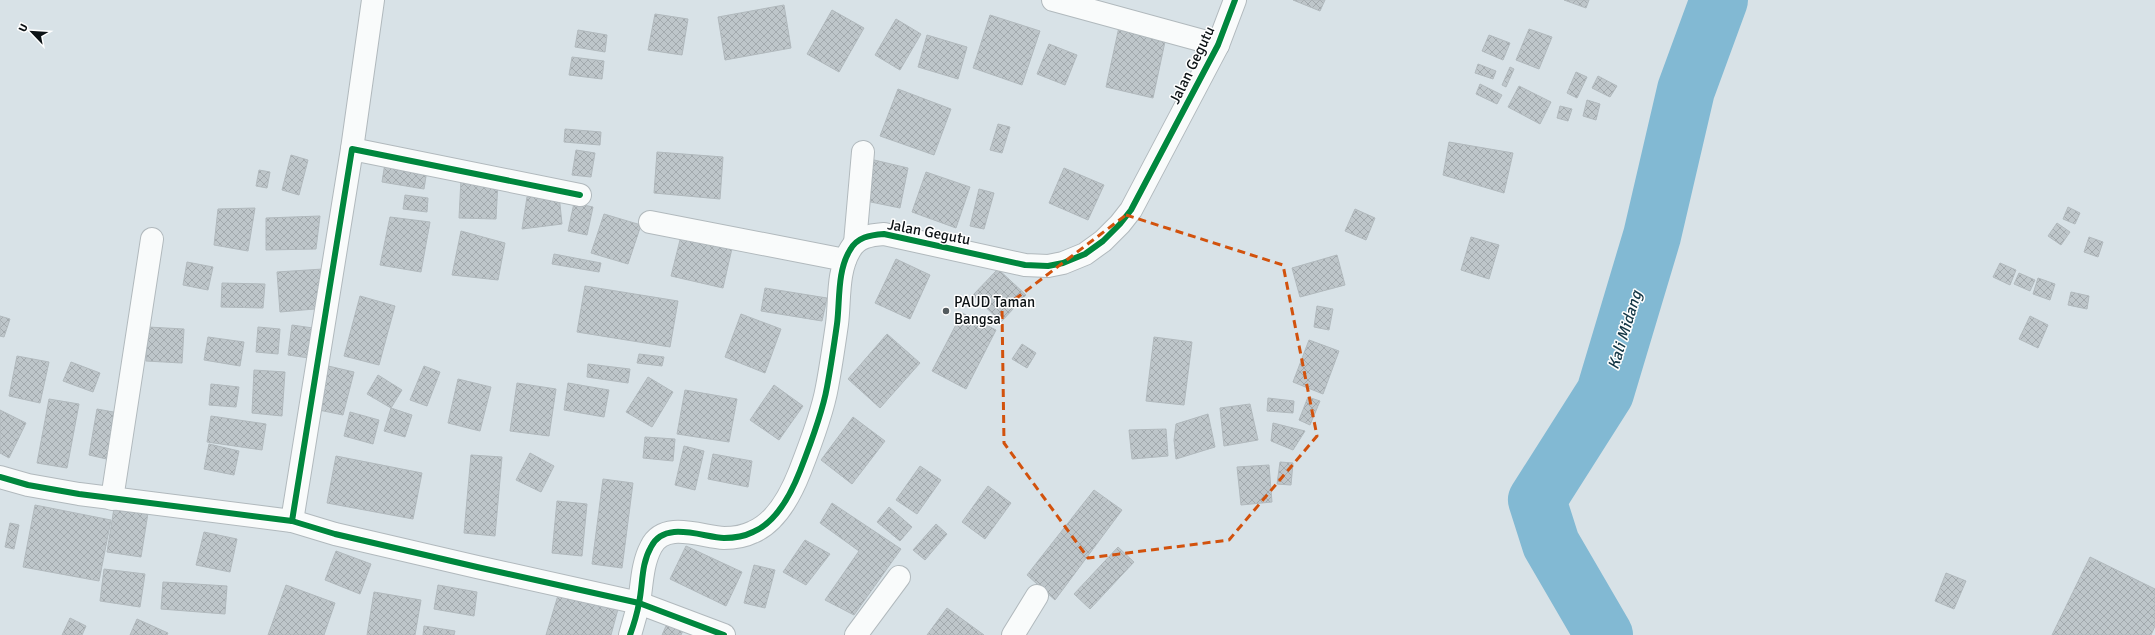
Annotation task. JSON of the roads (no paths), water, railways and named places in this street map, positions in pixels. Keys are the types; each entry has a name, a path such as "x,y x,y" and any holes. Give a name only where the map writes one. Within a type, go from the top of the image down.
{"street":[{"path":"292,521 352,149 373,0"},
{"path":"1053,0 1218,45"},
{"name":"Jalan Gegutu","path":"850,251 868,236 884,234 1025,265 1048,266 1085,254 1102,241 1131,210 1218,45 1235,0"},
{"path":"352,149 580,196"},
{"path":"630,635 639,603 644,566 651,546 661,536 681,532 724,538 744,536 762,527 782,505 800,472 827,390 850,251 863,152"},
{"path":"650,222 850,251"},
{"path":"112,499 152,239"},
{"path":"0,477 28,485 112,499 292,521 335,534 639,603 724,635"},
{"path":"856,635 898,577"},
{"path":"1013,635 1037,596"}],"waterway":[{"name":"Kali Midang","path":"1604,635 1551,544 1537,500 1605,393 1652,236 1686,90 1719,0"}],"place":[{"name":"PAUD Taman Bangsa","path":"946,311"}]}
